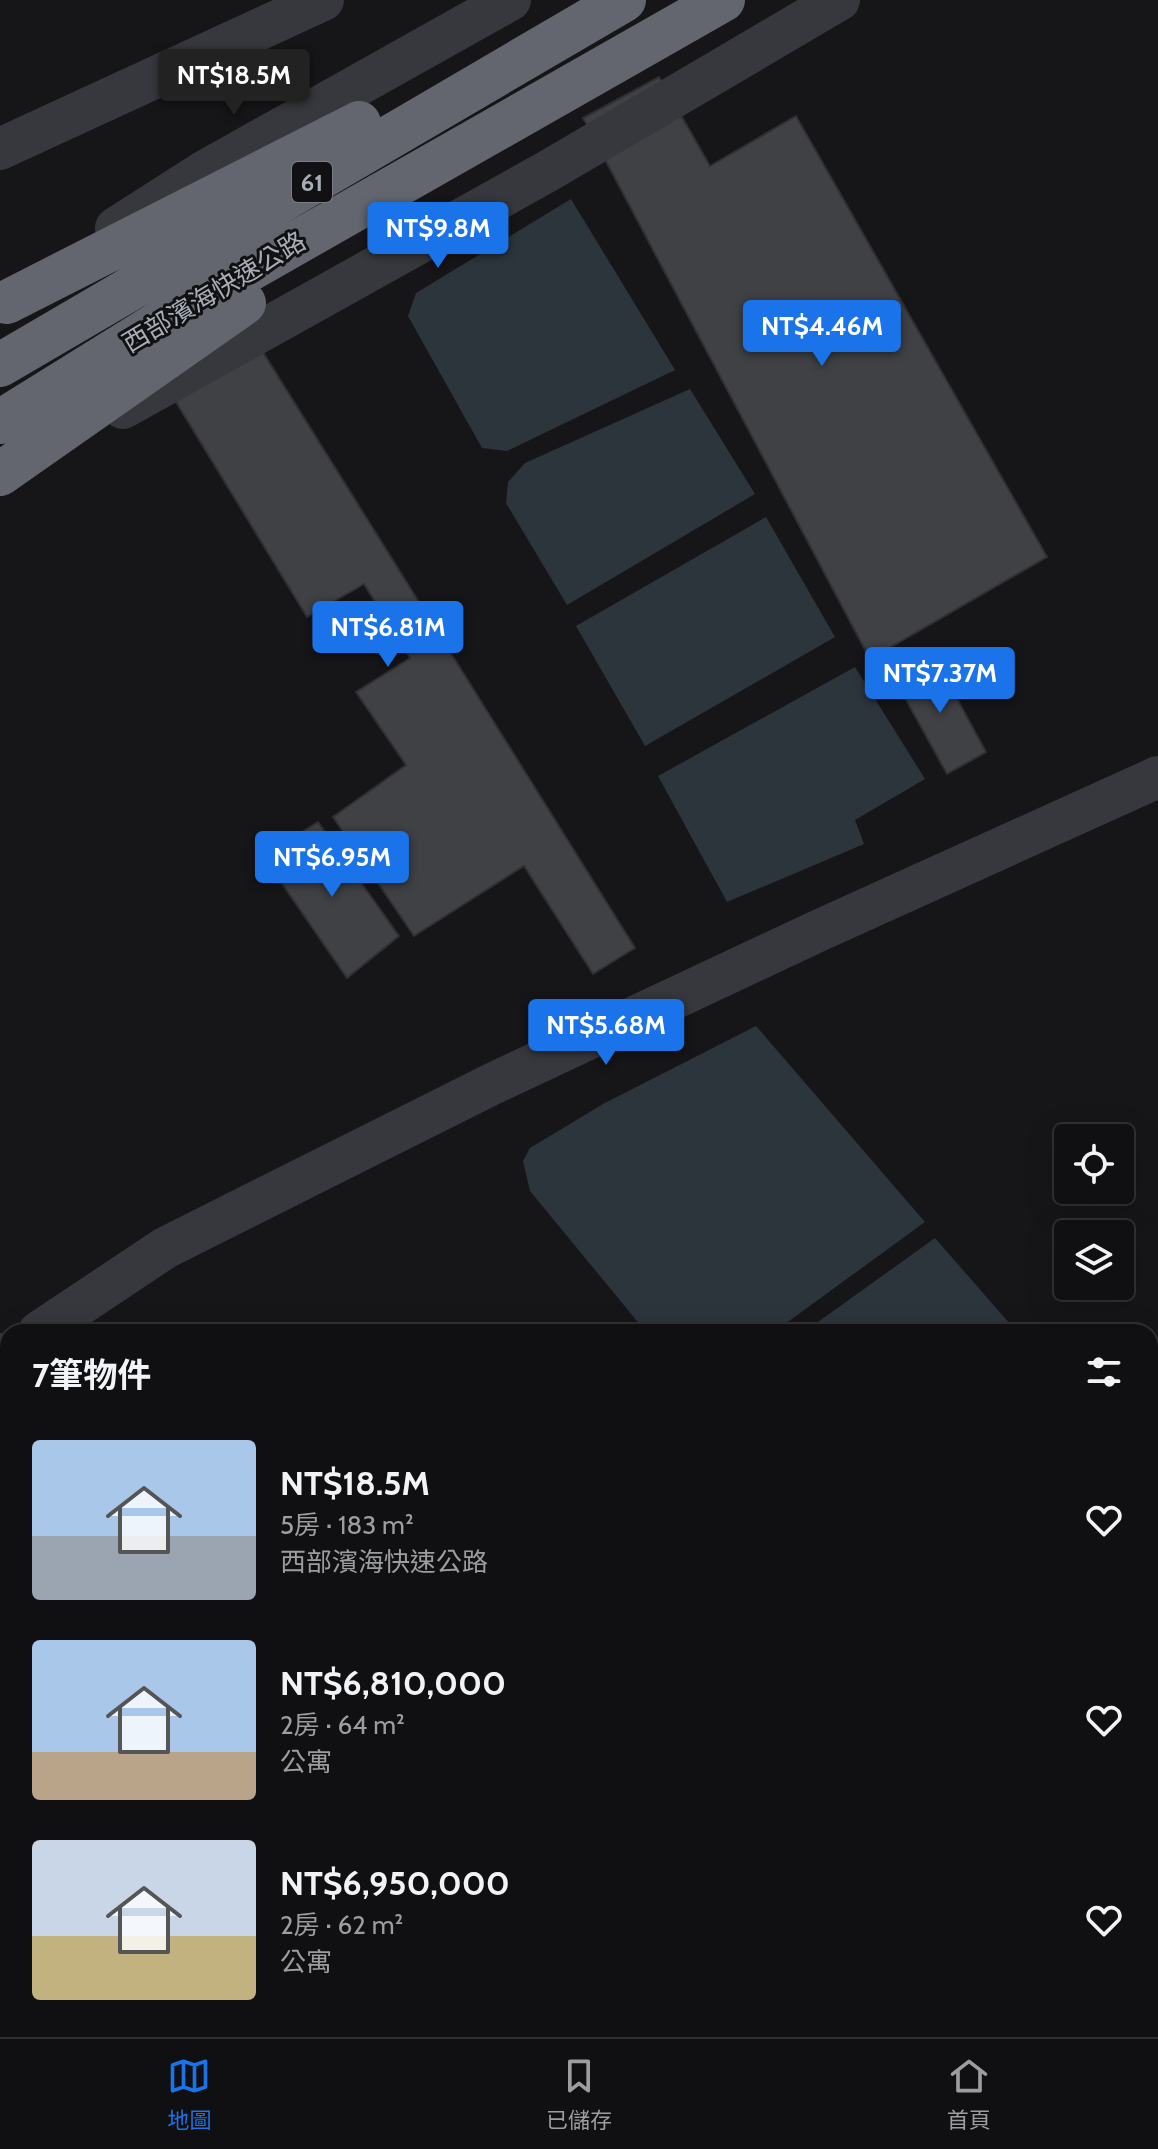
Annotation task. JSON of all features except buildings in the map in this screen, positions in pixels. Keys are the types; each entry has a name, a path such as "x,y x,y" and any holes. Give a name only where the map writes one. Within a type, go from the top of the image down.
{"highway":[{"name":"西部濱海快速公路","path":"0,365 624,0"},
{"name":"西部濱海快速公路","path":"0,422 201,297 723,0"},
{"path":"4,304 347,128 528,54"},
{"path":"0,475 461,151"}],"street":[{"path":"0,149 323,0"},
{"path":"4,304 81,250 205,171 510,0"},
{"path":"0,475 548,171 839,0"},
{"path":"51,1324 165,1248 492,1084 820,930 1158,777"}],"shaded area":[{"path":"571,199 675,370 507,451 482,448 408,316 416,293"},
{"path":"690,389 755,494 567,605 506,503 508,482 525,463"},
{"path":"766,517 835,637 645,746 576,626"},
{"path":"855,667 925,779 855,820 864,844 727,902 658,776"},
{"path":"756,1026 925,1222 785,1324 639,1324 530,1191 523,1161 530,1148 603,1104"},
{"path":"935,1238 1010,1324 815,1324"}]}
